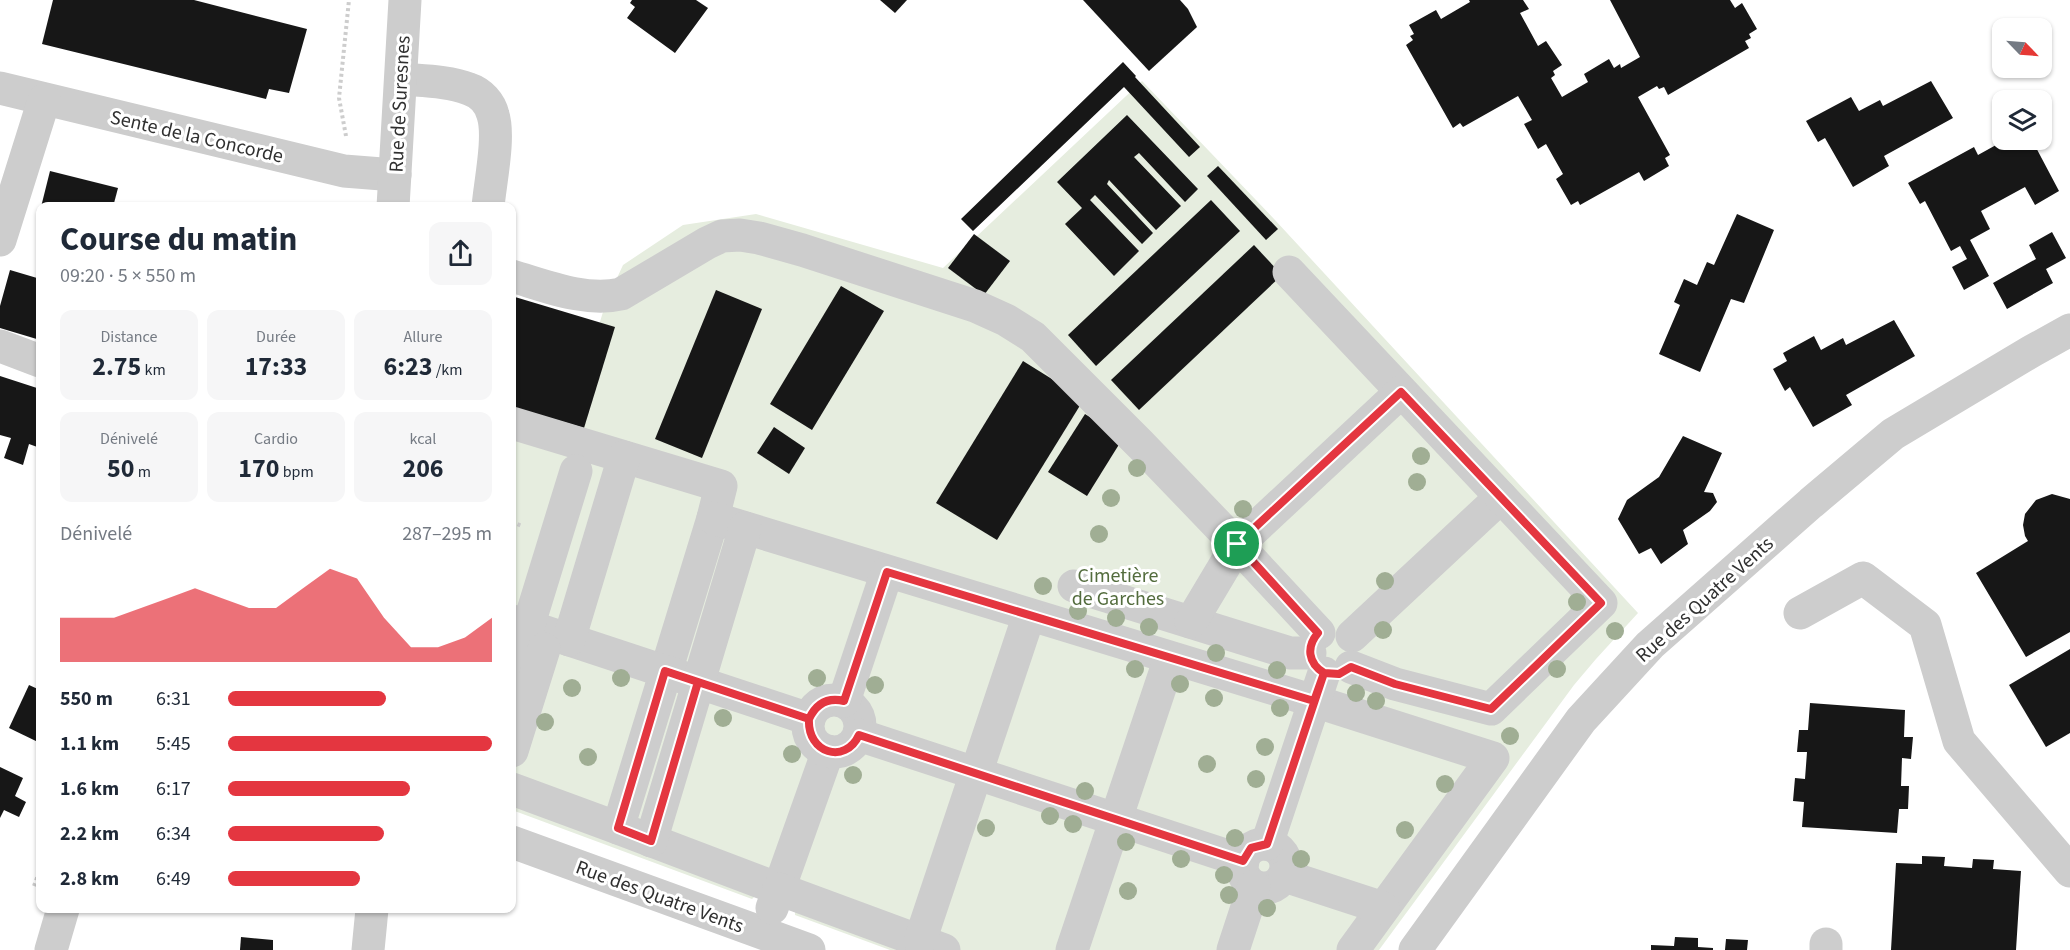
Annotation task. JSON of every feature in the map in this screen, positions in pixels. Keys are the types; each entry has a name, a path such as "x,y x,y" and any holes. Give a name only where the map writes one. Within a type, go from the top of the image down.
{"street":[{"name":"Rue de Suresnes","path":"393,202 405,0"},
{"path":"401,79 450,83 471,90 487,100 494,116 495,136 488,202"},
{"name":"Sente de la Concorde","path":"0,88 344,171 395,175"},
{"path":"0,240 44,100"},
{"path":"516,277 589,297 606,297 621,294 722,236 740,235 802,250 975,306 1006,320 1033,337 1237,544 1328,660 1493,758 1353,950"},
{"path":"1074,586 1290,653 1328,660 1395,684 1491,709 1601,603 1289,272"},
{"name":"Rue des Quatre Vents","path":"1415,950 1581,720 1650,645 1811,502 1893,434 2070,330"},
{"path":"0,346 36,360"},
{"path":"1191,622 1237,544 1401,392"},
{"path":"516,424 720,486 713,518 618,828"},
{"path":"516,672 540,630 624,457"},
{"path":"516,734 576,471"},
{"path":"1233,950 1254,864 1328,660 1501,497"},
{"path":"713,518 1170,658 1328,660"},
{"path":"651,841 745,528"},
{"path":"844,701 887,572"},
{"path":"1800,613 1863,578 1925,625 1959,741 2070,872"},
{"path":"516,790 932,945 976,774 1029,615"},
{"path":"540,630 809,719"},
{"path":"1072,950 1170,658"},
{"path":"844,701 853,707 858,716 861,725 859,735 844,750 828,751 814,742 810,735 809,719 812,712 823,702 844,701"},
{"path":"859,735 1254,864"},
{"path":"762,933 780,889 828,751"},
{"name":"Rue des Quatre Vents","path":"516,843 809,950"},
{"path":"1254,864 1278,848 1285,858 1287,870 1284,876 1383,908"},
{"path":"51,950 62,913"},
{"path":"368,950 372,913"}],"path":[{"path":"344,171 349,149 339,98 349,0"}],"green space":[{"name":"Cimetière de Garches","path":"1142,81 1275,220 1638,613 1574,685 1379,950 890,950 795,915 795,907 757,894 752,899 516,811 516,411 568,427 606,302 623,265 683,225 756,214 943,268"}],"building":[{"path":"53,0 194,0 307,29 289,93 269,89 266,99 42,44"},
{"path":"632,0 696,0 708,8 675,53 627,18 635,7 630,3"},
{"path":"880,0 907,0 895,13"},
{"path":"1083,0 1180,0 1188,9 1197,27 1149,71"},
{"path":"1469,0 1523,0 1529,9 1520,13 1538,46 1546,41 1562,65 1553,71 1555,75 1551,78 1562,97 1588,82 1584,74 1609,59 1614,68 1620,64 1621,68 1640,57 1610,0 1730,0 1735,8 1742,3 1757,29 1749,34 1751,38 1745,41 1749,48 1668,95 1664,87 1659,89 1657,86 1638,97 1670,155 1665,158 1669,166 1644,181 1639,172 1580,205 1578,201 1571,205 1556,179 1563,174 1546,144 1538,149 1524,124 1532,120 1518,96 1463,127 1460,123 1453,128 1406,45 1413,40 1410,36 1414,34 1409,25 1436,10 1441,19 1470,2"},
{"path":"1123,62 1200,147 1189,157 1124,87 973,231 961,219"},
{"path":"1931,81 1953,118 1884,156 1889,166 1853,187 1825,138 1818,142 1806,121 1851,97 1859,111 1880,100 1883,106"},
{"path":"1127,115 1198,189 1185,202 1139,153 1134,157 1181,206 1156,230 1109,180 1107,184 1153,233 1142,244 1095,195 1090,200 1139,251 1114,276 1065,224 1082,208 1057,182"},
{"path":"1974,147 1978,155 1992,147 1992,150 2037,150 2059,191 2035,205 2025,187 1981,211 1990,229 1970,240 1989,276 1964,290 1952,267 1967,259 1960,246 1951,251 1925,201 1920,204 1908,183"},
{"path":"1218,166 1278,229 1266,240 1207,176"},
{"path":"50,171 118,188 114,202 42,202"},
{"path":"1211,200 1240,231 1096,366 1068,335"},
{"path":"1737,214 1774,230 1744,303 1731,299 1700,372 1659,354 1680,305 1674,302 1684,279 1697,285 1707,262 1714,265"},
{"path":"2052,232 2066,258 2046,269 2053,283 2007,309 1993,283 2036,259 2029,245"},
{"path":"974,234 1010,261 984,295 948,268"},
{"path":"1254,245 1282,275 1139,410 1111,380"},
{"path":"10,270 36,278 36,339 0,328 0,306"},
{"path":"841,286 884,311 812,430 770,404"},
{"path":"716,290 762,309 702,458 655,439"},
{"path":"516,297 615,327 584,428 516,408"},
{"path":"1894,320 1915,356 1846,395 1852,405 1813,427 1790,387 1785,391 1773,369 1787,361 1783,353 1814,336 1821,350 1843,338 1846,345"},
{"path":"1023,361 1084,399 997,540 936,503"},
{"path":"0,376 36,388 36,447 29,444 23,465 4,458 11,438 0,435"},
{"path":"1085,414 1123,438 1087,496 1048,472"},
{"path":"774,427 805,448 789,474 757,453"},
{"path":"1683,436 1722,453 1704,492 1713,493 1717,502 1710,511 1683,530 1688,544 1661,564 1651,548 1639,554 1618,519 1627,500 1659,477"},
{"path":"2052,494 2070,499 2070,632 2026,657 1976,573 2028,541 2023,525 2025,514 2036,500"},
{"path":"2070,649 2070,733 2046,747 2009,685"},
{"path":"29,685 36,688 36,741 9,728"},
{"path":"1810,703 1905,710 1904,737 1913,737 1911,759 1902,758 1901,786 1909,786 1908,809 1899,809 1897,833 1802,827 1804,802 1793,801 1795,778 1805,779 1807,752 1797,752 1799,730 1808,730"},
{"path":"0,767 23,778 15,796 26,802 19,817 4,810 0,818"},
{"path":"1922,856 1945,857 1944,866 1972,868 1973,859 1994,860 1993,869 2021,871 2016,950 1891,950 1896,863 1922,864"},
{"path":"241,937 273,940 273,950 240,950"},
{"path":"1675,937 1698,938 1698,947 1713,948 1713,950 1651,950 1651,945 1674,946"},
{"path":"1726,939 1748,940 1747,950 1725,950"}],"route":[{"path":"1237,544 1318,633 1312,642 1310,653 1314,665 1324,673 1314,701 887,572 844,701 823,702 812,712 809,719 698,682 651,841 618,828 665,671 754,701 809,719 808,727 814,742 820,748 828,751 844,750 859,735 1243,861 1251,848 1267,844 1324,673 1334,675 1344,673 1351,667 1395,684 1491,709 1601,603 1401,392 1237,544"}]}
